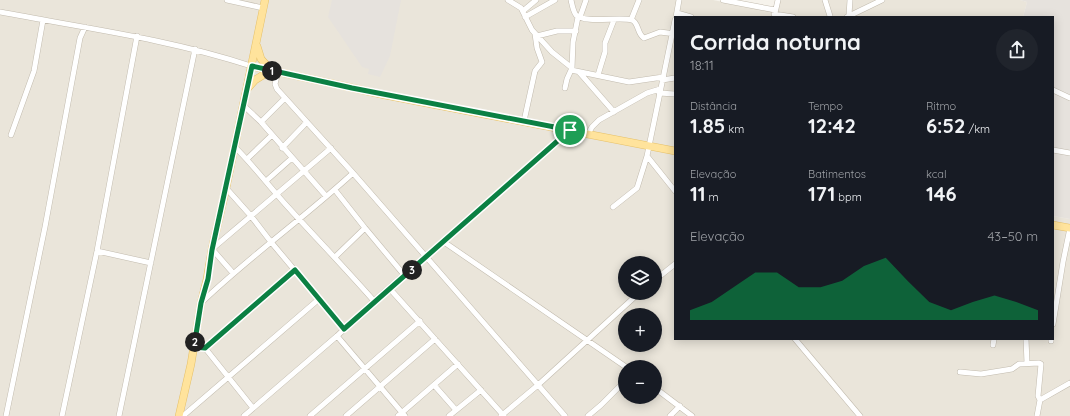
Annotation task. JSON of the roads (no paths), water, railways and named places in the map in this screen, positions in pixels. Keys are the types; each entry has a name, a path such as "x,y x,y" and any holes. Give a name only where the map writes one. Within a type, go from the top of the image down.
{"main road":[{"path":"179,416 194,347 201,303 208,279 212,250 242,105 252,66 264,0"},
{"path":"256,44 261,59 274,71"},
{"path":"252,66 385,95 674,151"},
{"path":"246,90 256,80 274,71"},
{"path":"1054,225 1070,228"}],"street":[{"path":"227,0 263,8"},
{"path":"508,0 517,5 536,35 552,52 572,69 579,72 629,82 674,78"},
{"path":"524,14 536,0"},
{"path":"524,14 555,0"},
{"path":"571,0 575,13 579,17 601,20 631,20 635,22 642,37 647,37 660,32 674,34 660,91 647,156 637,188 613,207"},
{"path":"565,88 567,79 572,69 573,42 579,17 586,0"},
{"path":"631,20 639,0"},
{"path":"676,15 680,0"},
{"path":"723,0 786,16"},
{"path":"774,14 778,0"},
{"path":"825,0 830,16"},
{"path":"848,16 850,0"},
{"path":"848,16 882,0"},
{"path":"0,12 137,36 195,49 252,66"},
{"path":"11,135 34,71 43,20"},
{"path":"598,75 605,52 605,43 614,20"},
{"path":"74,25 80,38"},
{"path":"6,416 45,227 80,38 86,27"},
{"path":"536,35 557,31 576,30"},
{"path":"524,121 535,71 542,62 537,48 536,35"},
{"path":"62,416 97,251 137,36"},
{"path":"119,416 195,49"},
{"path":"274,71 277,89 331,148 565,416"},
{"path":"579,72 614,112"},
{"path":"1054,90 1070,98"},
{"path":"588,134 595,123 647,93 660,91 674,94"},
{"path":"261,122 285,98"},
{"path":"242,105 261,122 282,148 326,196"},
{"path":"282,148 307,122"},
{"path":"244,416 337,336 374,301 426,258 570,130"},
{"path":"247,160 272,135"},
{"path":"234,146 374,301"},
{"path":"233,273 212,250 331,148"},
{"path":"1054,150 1070,153"},
{"path":"647,156 674,190"},
{"path":"266,181 292,158"},
{"path":"201,303 233,273 335,190 353,173"},
{"path":"226,188 251,216 344,329"},
{"path":"335,190 405,276"},
{"path":"335,257 365,228"},
{"path":"1054,318 1070,228"},
{"path":"444,242 618,362"},
{"path":"97,251 151,263"},
{"path":"662,274 674,265"},
{"path":"194,347 205,348 295,270"},
{"path":"390,289 503,416 631,300"},
{"path":"183,416 319,299"},
{"path":"310,416 420,322"},
{"path":"337,336 402,415 458,364"},
{"path":"346,416 435,339"},
{"path":"796,340 860,416"},
{"path":"1026,340 1027,363"},
{"path":"205,348 253,408"},
{"path":"960,372 981,374 993,373 1012,369 1019,364 1041,364 1038,396 1040,400 1036,416"},
{"path":"1040,400 1070,383"},
{"path":"434,386 456,410"},
{"path":"588,416 602,405 618,388"},
{"path":"449,416 481,390"},
{"path":"662,393 692,416"},
{"path":"670,416 680,406"}]}
